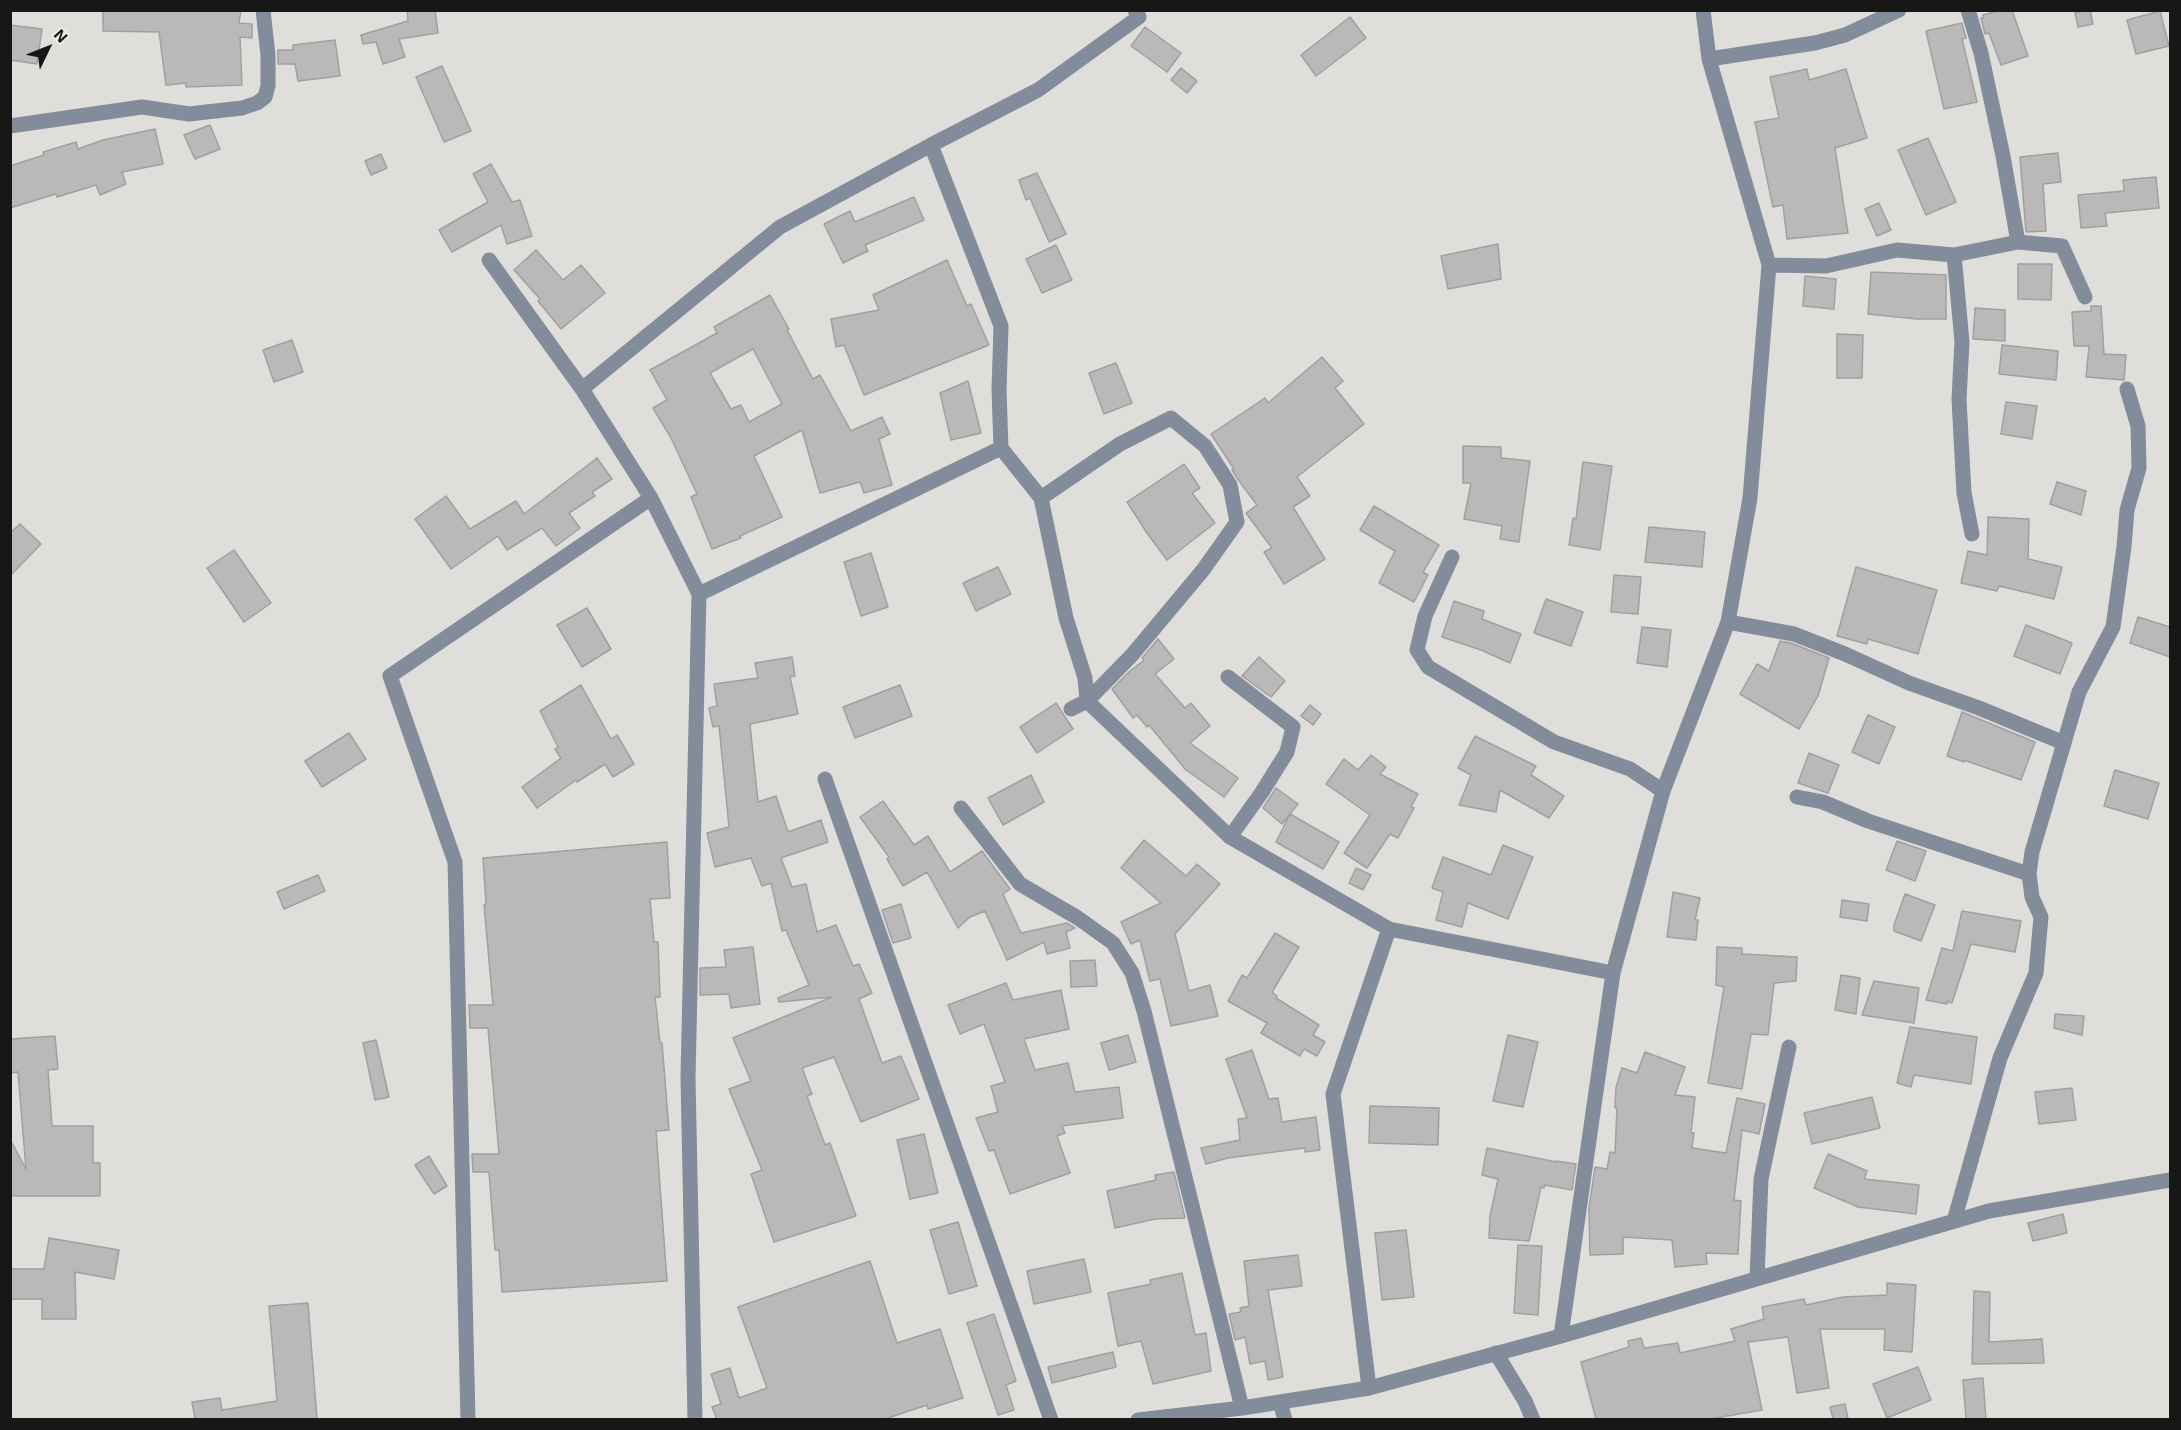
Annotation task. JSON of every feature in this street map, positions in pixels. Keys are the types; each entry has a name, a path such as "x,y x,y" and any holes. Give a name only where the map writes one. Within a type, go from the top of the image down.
{"street":[{"path":"10,126 142,107 189,114 242,108 257,103 265,97 268,86 268,55 263,10"},
{"path":"582,389 780,227 1038,90 1139,17 1135,10"},
{"path":"1561,1336 1613,973 1663,791 1728,622 1750,498 1769,265 1709,59 1703,10"},
{"path":"1709,59 1815,43 1845,35 1899,10"},
{"path":"1968,10 1982,53 2018,242"},
{"path":"931,145 1000,326 1001,448 1041,498 1066,618 1085,678 1087,701 1230,837 1389,929 1613,973"},
{"path":"1769,265 1826,266 1897,250 1954,255 2018,242 2062,246 2085,297"},
{"path":"1954,255 1962,342 1959,399 1964,493 1972,534"},
{"path":"489,260 582,389 651,498 699,594 688,1077 695,1419"},
{"path":"1954,1221 2000,1058 2036,973 2041,917 2032,897 2029,874 2032,852 2079,692 2113,627 2127,510 2139,468 2138,426 2127,389"},
{"path":"1041,498 1120,444 1171,418 1205,446 1230,485 1237,522 1203,570 1132,655 1087,701 1071,709"},
{"path":"699,594 1001,448"},
{"path":"468,1419 455,862 390,676 651,498"},
{"path":"1452,557 1425,616 1417,650 1428,667 1554,742 1630,770 1663,791"},
{"path":"1728,622 1794,634 1909,683 1979,708 2064,743"},
{"path":"1228,677 1293,727 1287,752 1230,837"},
{"path":"825,779 1051,1419"},
{"path":"1797,797 1822,802 1868,822 2029,874"},
{"path":"961,808 1020,884 1078,918 1113,944 1132,973 1144,1011 1242,1408"},
{"path":"1369,1388 1333,1094 1389,929"},
{"path":"1757,1278 1761,1179 1789,1047"},
{"path":"1138,1419 1242,1408 1369,1388 1561,1336 1989,1211 2170,1180"},
{"path":"1496,1353 1525,1401 1533,1419"},
{"path":"1280,1402 1285,1419"}],"building":[{"path":"103,10 241,10 239,23 252,24 252,38 240,37 242,85 186,87 186,83 166,85 159,32 103,31"},
{"path":"407,10 435,10 438,33 399,39 405,57 383,64 376,42 363,44 361,35 408,21"},
{"path":"2012,10 2028,56 2001,65 1989,33 1985,34 1981,18 1984,18 1983,15"},
{"path":"2090,10 2093,24 2078,27 2075,13"},
{"path":"2160,11 2169,46 2136,54 2127,20"},
{"path":"1350,17 1366,38 1316,76 1301,55"},
{"path":"1962,23 1966,38 1962,39 1977,102 1944,109 1926,31"},
{"path":"10,25 42,29 37,64 10,60"},
{"path":"1145,27 1181,53 1167,72 1131,46"},
{"path":"335,40 340,76 298,81 295,64 278,64 278,50 293,50 293,45"},
{"path":"442,66 471,131 444,142 416,77"},
{"path":"1181,68 1197,81 1187,93 1171,80"},
{"path":"1807,69 1809,80 1846,69 1867,138 1835,148 1848,233 1787,239 1783,205 1773,207 1755,122 1779,118 1770,77"},
{"path":"210,125 220,149 195,159 184,135"},
{"path":"155,129 163,164 122,172 126,184 100,195 96,185 10,208 10,166 44,155 43,152 76,142 78,149 103,140"},
{"path":"1928,138 1956,202 1926,215 1898,150"},
{"path":"2058,153 2061,182 2043,184 2046,231 2026,232 2020,157"},
{"path":"381,154 387,168 371,175 365,161"},
{"path":"491,164 512,202 520,200 532,236 507,244 501,225 452,252 439,230 488,202 473,174"},
{"path":"1037,173 1066,234 1049,242 1030,198 1026,200 1019,180"},
{"path":"2156,177 2159,208 2105,213 2107,226 2081,228 2078,195 2124,191 2123,180"},
{"path":"914,197 924,220 865,245 868,251 843,263 824,224 850,211 855,222"},
{"path":"1879,203 1891,230 1877,236 1865,209"},
{"path":"1498,244 1501,279 1448,289 1441,256"},
{"path":"1056,245 1072,280 1042,293 1026,259"},
{"path":"536,250 563,280 581,265 605,293 561,329 538,301 540,299 514,270"},
{"path":"947,260 967,306 971,304 989,345 864,395 844,345 836,347 831,319 879,310 873,295"},
{"path":"2018,264 2052,264 2051,300 2018,299"},
{"path":"1871,272 1946,275 1946,319 1917,319 1868,314"},
{"path":"1805,276 1836,279 1834,309 1803,306"},
{"path":"770,295 813,379 820,375 851,431 882,417 890,434 879,439 892,485 864,493 860,482 820,493 802,430 754,456 782,517 740,536 741,538 712,549 691,497 697,494 671,438 653,408 667,400 650,370 717,333 714,327","holes":["753,349 782,404 749,422 741,405 731,409 710,373"]},
{"path":"2091,306 2101,306 2104,354 2126,355 2124,380 2086,377 2089,346 2074,346 2072,312 2091,311"},
{"path":"1975,308 2005,310 2005,341 1973,339"},
{"path":"1837,334 1863,335 1862,378 1837,378"},
{"path":"292,340 303,372 274,382 263,350"},
{"path":"2002,345 2058,351 2056,380 1999,374"},
{"path":"1322,357 1343,381 1335,388 1364,424 1297,477 1310,496 1293,507 1325,559 1284,584 1264,552 1272,548 1246,513 1257,505 1239,481 1232,470 1234,469 1211,434 1265,398 1268,403"},
{"path":"1116,363 1132,403 1104,414 1089,373"},
{"path":"968,381 981,433 951,440 940,393"},
{"path":"2006,402 2037,406 2032,439 2001,434"},
{"path":"1463,446 1501,447 1501,458 1530,461 1519,542 1500,539 1502,526 1464,519 1471,483 1463,483"},
{"path":"597,458 612,479 592,492 595,496 569,513 580,528 556,546 542,528 507,550 498,536 451,569 415,519 446,496 470,529 516,501 524,514"},
{"path":"1583,462 1612,466 1600,550 1569,545 1573,518 1576,519"},
{"path":"1184,464 1200,488 1192,493 1215,523 1167,560 1127,502"},
{"path":"2057,482 2086,491 2081,515 2050,504"},
{"path":"1374,506 1439,545 1423,572 1428,575 1414,602 1379,583 1395,551 1360,530"},
{"path":"1988,517 2029,519 2028,559 2062,567 2054,599 1999,586 1997,591 1961,583 1968,551 1987,555"},
{"path":"20,524 41,544 10,576 10,533"},
{"path":"1649,527 1705,532 1702,567 1645,562"},
{"path":"234,550 271,603 244,622 207,568"},
{"path":"871,553 888,607 861,616 844,562"},
{"path":"998,567 1011,594 976,611 963,583"},
{"path":"1856,567 1937,590 1918,654 1868,639 1867,644 1837,636"},
{"path":"1614,575 1641,577 1638,614 1611,612"},
{"path":"1546,599 1583,612 1571,646 1534,633"},
{"path":"1454,601 1484,611 1482,619 1521,634 1510,663 1442,637"},
{"path":"587,608 611,649 582,667 557,625"},
{"path":"2138,617 2170,627 2170,657 2130,643"},
{"path":"2026,625 2072,643 2060,674 2014,656"},
{"path":"1642,627 1671,630 1667,667 1637,663"},
{"path":"1158,639 1174,659 1155,674 1185,708 1191,703 1210,726 1190,743 1238,778 1224,797 1186,770 1149,725 1147,727 1137,715 1133,718 1112,689 1144,660 1142,658"},
{"path":"1780,641 1829,658 1818,696 1799,729 1740,694 1757,664 1769,671"},
{"path":"792,657 795,676 790,677 798,714 750,724 758,802 776,796 788,832 821,820 828,842 781,858 792,887 806,884 817,932 836,925 853,966 859,964 872,993 859,999 882,1063 901,1056 919,1099 861,1122 834,1057 802,1068 812,1094 807,1096 825,1145 830,1143 856,1216 774,1242 751,1174 762,1170 729,1089 751,1081 733,1038 832,997 779,1002 778,998 809,985 786,930 782,931 771,883 762,886 751,858 715,867 707,833 729,827 719,726 713,727 709,708 717,706 714,684 758,678 755,663"},
{"path":"1259,657 1285,681 1271,697 1242,676"},
{"path":"581,685 611,739 617,735 634,764 613,777 605,764 577,782 576,780 537,808 522,787 561,758 555,749 558,747 540,711"},
{"path":"900,685 912,716 855,738 843,707"},
{"path":"1056,703 1073,729 1037,753 1020,727"},
{"path":"1310,705 1321,714 1313,725 1301,716"},
{"path":"1962,712 2035,742 2021,780 1947,756"},
{"path":"1868,715 1895,727 1879,764 1852,752"},
{"path":"349,733 366,759 322,787 305,761"},
{"path":"1475,736 1536,766 1531,775 1564,796 1549,818 1500,790 1496,812 1459,805 1471,775 1458,768"},
{"path":"1809,753 1839,765 1828,793 1798,783"},
{"path":"1371,755 1386,767 1380,774 1418,794 1411,807 1414,808 1398,838 1390,834 1367,868 1344,853 1370,815 1326,784 1344,759 1358,770"},
{"path":"2115,770 2159,783 2148,819 2104,806"},
{"path":"1031,775 1044,802 1003,825 988,798"},
{"path":"1276,788 1298,804 1282,824 1263,808"},
{"path":"883,801 914,845 928,836 950,872 982,851 1010,889 1003,894 1021,933 1067,923 1075,928 1066,932 1070,948 1047,954 1044,942 1007,960 985,911 970,917 958,928 927,872 903,886 887,859 889,857 860,817"},
{"path":"1290,814 1339,842 1323,869 1276,842"},
{"path":"1144,840 1186,876 1197,864 1220,884 1175,934 1189,991 1210,985 1218,1016 1171,1026 1160,979 1150,981 1140,940 1131,944 1121,922 1161,903 1121,868"},
{"path":"1897,841 1926,851 1915,881 1886,870"},
{"path":"667,842 670,898 650,899 654,942 658,942 660,997 655,997 660,1043 662,1043 669,1130 656,1131 667,1281 502,1292 499,1250 495,1250 489,1172 473,1172 472,1154 499,1154 488,1028 470,1028 469,1005 493,1005 484,905 486,904 483,858"},
{"path":"1503,845 1533,857 1508,919 1468,903 1462,927 1436,920 1443,892 1432,888 1443,857 1491,875"},
{"path":"1356,868 1371,875 1363,890 1349,883"},
{"path":"318,875 325,891 284,909 277,892"},
{"path":"1673,892 1700,898 1695,920 1698,920 1696,940 1667,937"},
{"path":"1905,894 1935,905 1921,941 1894,931"},
{"path":"1842,900 1869,904 1867,921 1840,917"},
{"path":"901,904 911,938 893,943 882,910"},
{"path":"1962,911 2021,921 2015,952 1971,944 1952,1003 1926,1000 1942,948 1953,951"},
{"path":"1275,933 1299,947 1272,992 1277,996 1276,998 1319,1025 1313,1035 1325,1042 1317,1056 1304,1049 1300,1056 1261,1033 1267,1023 1228,1001 1242,975 1247,978"},
{"path":"753,947 760,1004 731,1008 729,994 700,995 700,968 726,967 724,950"},
{"path":"1717,947 1742,948 1742,954 1797,957 1796,981 1774,983 1768,1035 1751,1034 1742,1089 1708,1083 1724,987 1716,985"},
{"path":"1095,960 1097,986 1071,987 1070,961"},
{"path":"1841,975 1860,978 1856,1014 1835,1010"},
{"path":"1874,981 1919,988 1914,1023 1862,1015"},
{"path":"1006,983 1013,1000 1061,990 1069,1029 1024,1039 1035,1070 1068,1063 1075,1092 1119,1087 1123,1118 1062,1126 1065,1133 1057,1136 1070,1173 1010,1194 994,1150 989,1151 976,1118 998,1112 991,1086 1005,1082 984,1024 960,1034 948,1005"},
{"path":"2055,1014 2084,1016 2082,1035 2054,1028"},
{"path":"1910,1027 1977,1037 1971,1084 1914,1075 1911,1087 1897,1083"},
{"path":"1128,1035 1136,1062 1109,1070 1101,1043"},
{"path":"1508,1035 1538,1042 1523,1107 1493,1101"},
{"path":"55,1036 58,1069 48,1070 52,1126 93,1126 93,1163 100,1163 100,1196 10,1196 10,1139 26,1169 18,1072 10,1073 10,1039"},
{"path":"376,1040 389,1097 375,1100 363,1043"},
{"path":"1252,1050 1269,1099 1278,1098 1282,1122 1316,1117 1320,1150 1305,1152 1305,1148 1228,1158 1206,1164 1201,1148 1240,1140 1238,1119 1247,1118 1226,1059"},
{"path":"1645,1052 1685,1067 1675,1095 1695,1097 1691,1133 1694,1133 1692,1148 1726,1153 1737,1098 1765,1104 1759,1134 1742,1130 1734,1200 1741,1201 1738,1254 1706,1253 1707,1264 1675,1267 1672,1240 1623,1237 1623,1254 1590,1255 1589,1208 1595,1167 1607,1169 1610,1152 1615,1153 1616,1087 1622,1068 1637,1073"},
{"path":"2072,1088 2076,1120 2039,1124 2035,1092"},
{"path":"1872,1097 1880,1128 1812,1144 1804,1113"},
{"path":"1370,1106 1439,1108 1438,1145 1369,1143"},
{"path":"924,1134 938,1193 910,1199 897,1140"},
{"path":"1487,1148 1576,1164 1572,1190 1545,1185 1544,1188 1541,1187 1529,1241 1489,1238 1490,1216 1498,1179 1482,1175"},
{"path":"1828,1154 1867,1171 1864,1179 1919,1185 1916,1214 1858,1207 1814,1188"},
{"path":"429,1156 447,1186 434,1194 415,1165"},
{"path":"1174,1172 1185,1218 1155,1219 1115,1228 1107,1191 1156,1180 1155,1175"},
{"path":"2063,1214 2067,1233 2033,1241 2028,1223"},
{"path":"958,1222 977,1286 949,1294 930,1230"},
{"path":"1406,1230 1414,1297 1382,1300 1375,1233"},
{"path":"49,1238 119,1250 114,1279 75,1272 76,1319 42,1319 42,1299 10,1299 10,1269 44,1269"},
{"path":"1518,1245 1542,1246 1538,1315 1514,1313"},
{"path":"1298,1255 1302,1286 1268,1290 1283,1377 1268,1380 1265,1361 1250,1364 1245,1337 1235,1340 1229,1314 1241,1312 1240,1308 1249,1306 1244,1261"},
{"path":"1084,1259 1091,1292 1034,1304 1027,1271"},
{"path":"870,1261 897,1343 940,1329 963,1398 928,1409 927,1405 885,1419 717,1419 712,1407 721,1404 711,1374 730,1368 739,1398 767,1388 738,1307"},
{"path":"1182,1273 1195,1335 1206,1333 1211,1371 1153,1384 1141,1341 1118,1346 1108,1293 1151,1284 1150,1280"},
{"path":"1887,1283 1916,1285 1912,1352 1884,1350 1885,1329 1820,1329 1829,1388 1797,1393 1788,1337 1748,1342 1762,1410 1710,1419 1596,1419 1581,1362 1629,1347 1628,1341 1641,1338 1644,1348 1678,1343 1680,1353 1735,1341 1731,1329 1764,1319 1762,1307 1804,1299 1806,1305 1843,1297 1887,1295"},
{"path":"1974,1291 1990,1292 1989,1342 2042,1339 2044,1363 1972,1364"},
{"path":"308,1303 317,1419 195,1419 192,1402 220,1398 222,1410 277,1401 269,1306"},
{"path":"994,1314 1016,1381 1006,1385 1014,1410 998,1415 967,1323"},
{"path":"1113,1352 1116,1367 1052,1383 1048,1367"},
{"path":"1918,1367 1931,1400 1887,1418 1873,1384"},
{"path":"1983,1378 1986,1419 1966,1419 1963,1380"},
{"path":"1845,1404 1848,1419 1833,1419 1830,1407"}]}
